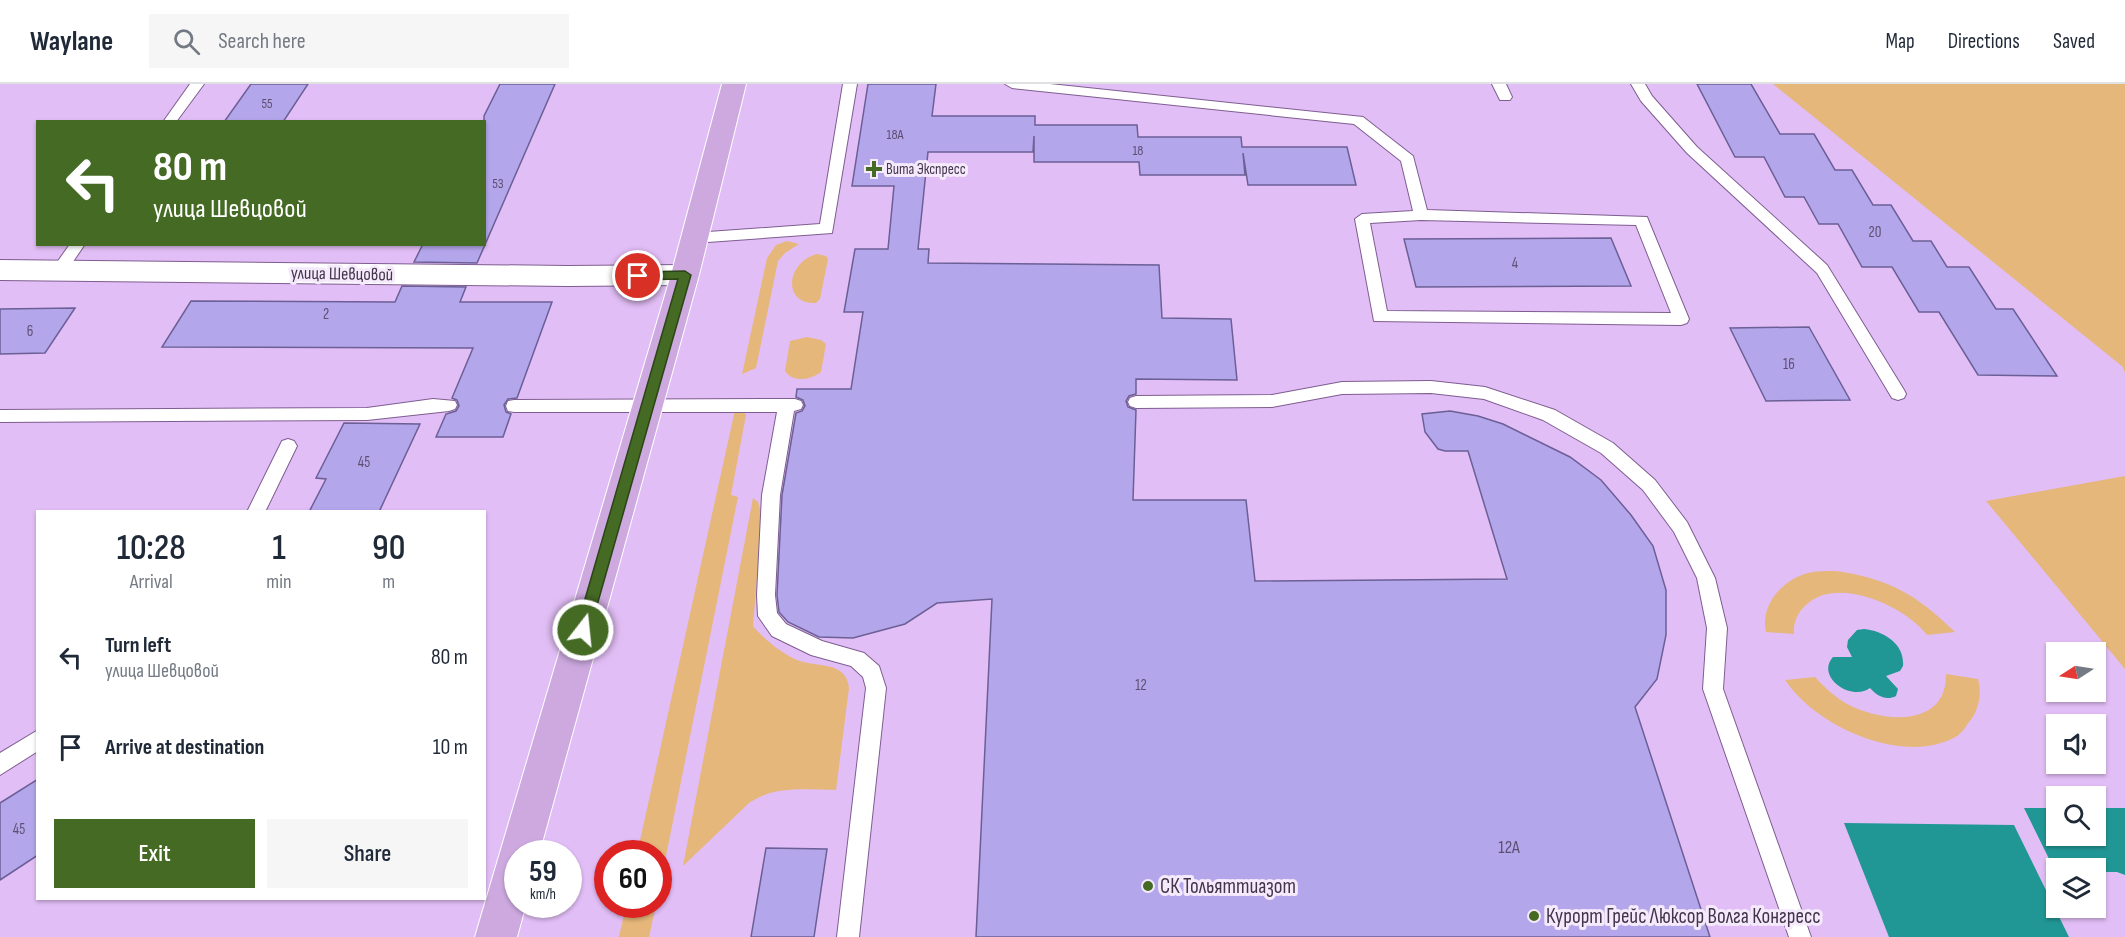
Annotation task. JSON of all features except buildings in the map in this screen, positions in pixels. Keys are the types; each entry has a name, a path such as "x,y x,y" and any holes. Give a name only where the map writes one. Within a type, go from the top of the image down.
{"main road":[{"path":"523,840 685,275 734,84"},
{"path":"496,937 504,909"}],"street":[{"name":"улица Шевцовой","path":"0,270 568,276 685,275"}],"lane":[{"path":"170,120 196,84"},
{"path":"694,238 827,229 850,84"},
{"path":"1012,84 1358,120 1408,159 1421,215"},
{"path":"1499,84 1505,97"},
{"path":"1638,84 1646,98 1692,150 1822,269 1898,394"},
{"path":"1421,215 1642,220 1681,319 1380,317 1362,219 1421,215"},
{"path":"59,271 77,246"},
{"path":"1136,402 1272,401 1342,388 1431,387 1485,393 1549,415 1607,448 1649,484 1681,527 1706,578 1716,628 1713,689 1800,937"},
{"path":"0,416 366,414 449,405"},
{"path":"514,406 791,405 771,495 766,595 768,616 779,630 818,648 857,659 872,672 876,688 848,937"},
{"path":"257,510 288,446"},
{"path":"0,765 36,740"}],"shaded area":[{"path":"1773,84 2125,84 2125,373 2123,367"},
{"path":"787,241 799,244 785,253 778,261 756,368 742,374 767,258 776,245"},
{"path":"817,254 826,256 828,259 820,299 816,303 805,302 797,297 793,290 794,274 807,258"},
{"path":"807,337 821,340 826,344 821,372 812,377 797,379 785,371 790,341"},
{"path":"735,410 744,412 746,415 731,495 738,497 669,840 640,840"},
{"path":"2125,476 2125,669 2106,646 2106,642 2103,642 1986,501"},
{"path":"753,498 758,502 762,516 753,626 785,654 797,660 837,669 847,679 849,688 836,790 780,791 759,797 749,803 683,866"},
{"path":"1836,571 1855,574 1901,590 1955,632 1927,635 1917,624 1887,605 1870,598 1835,593 1819,596 1803,608 1795,621 1794,634 1766,632 1766,612 1770,603 1790,581 1808,573"},
{"path":"1864,629 1886,636 1901,651 1903,666 1900,671 1886,676 1898,689 1896,696 1882,697 1870,688 1863,692 1846,690 1832,679 1829,665 1833,657 1852,657 1847,647 1848,640 1857,630"},
{"path":"1946,674 1978,679 1980,696 1975,713 1957,736 1936,744 1913,747 1888,744 1839,727 1799,697 1785,680 1815,677 1847,704 1877,715 1894,717 1924,712 1936,704 1943,692"},
{"path":"2024,808 2046,808 2046,846 2106,846 2106,808 2125,808 2125,875 2106,872 2106,858 2049,858"},
{"path":"1844,823 2014,825 2046,890 2046,918 2060,918 2069,937 1889,937"},
{"path":"623,918 653,918 649,937 619,937"}],"place":[{"name":"Вита Экспресс","path":"874,169"},
{"name":"СК Тольяттиазот","path":"1148,886"},
{"name":"Курорт Грейс Люксор Волга Конгресс","path":"1534,916"}],"route":[{"path":"583,630 685,275 638,276"}]}
